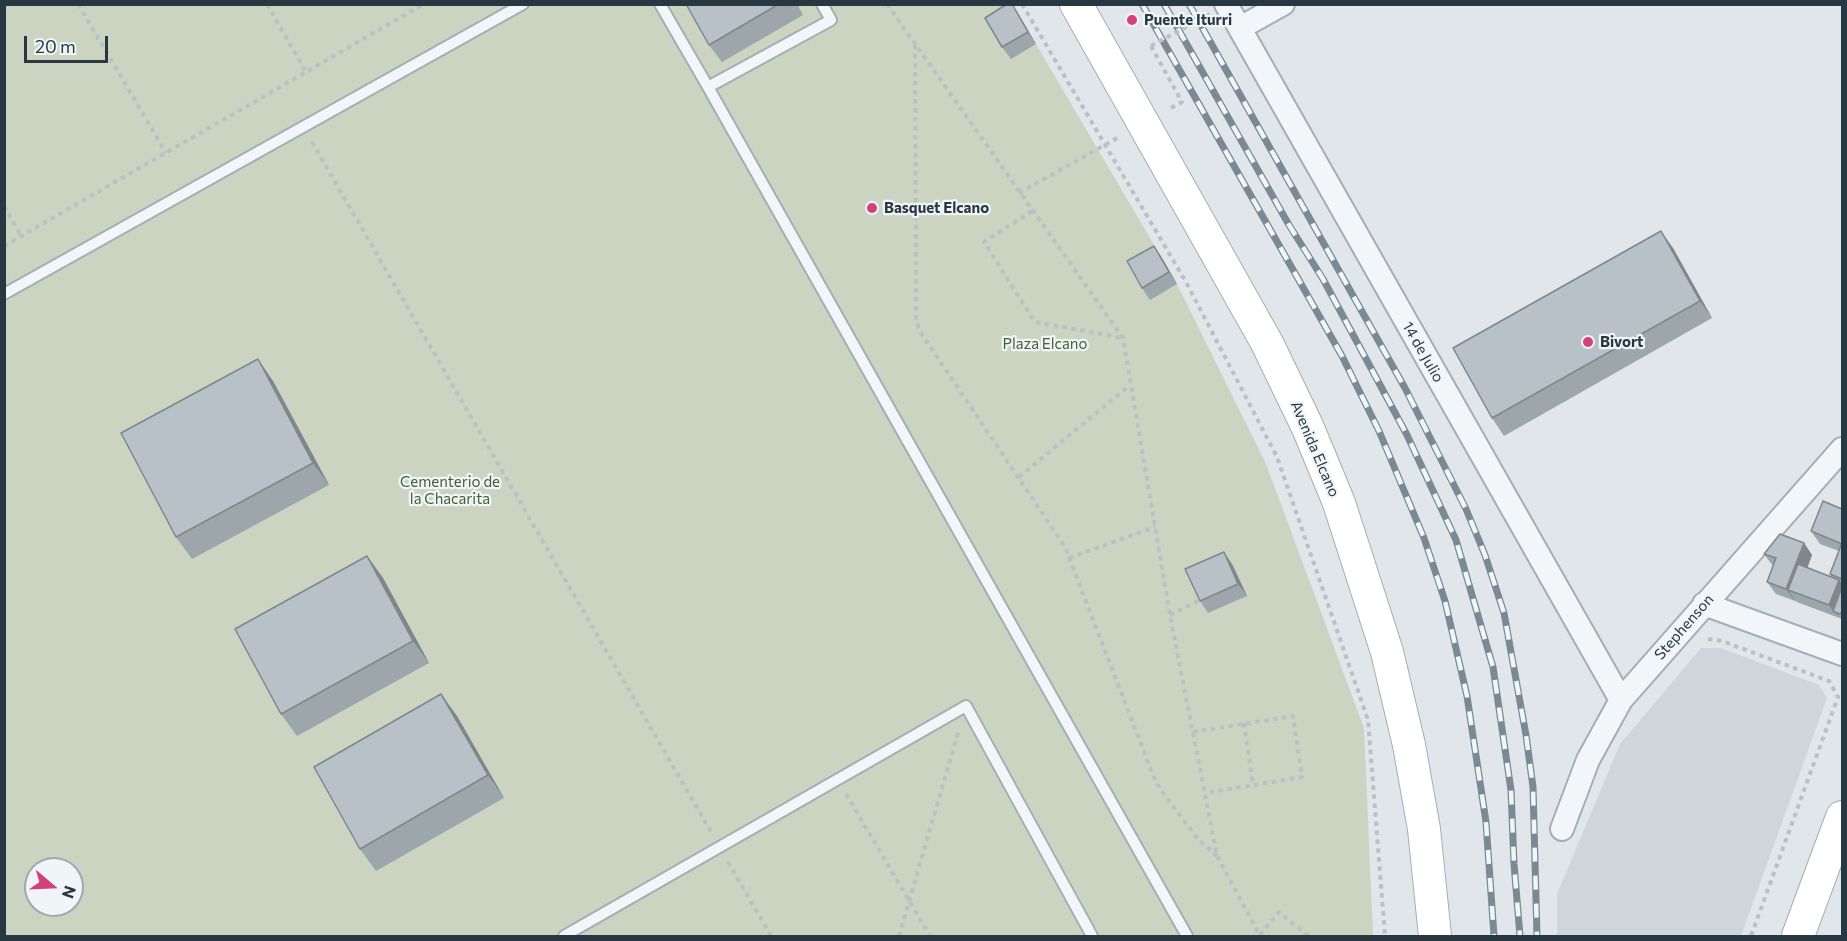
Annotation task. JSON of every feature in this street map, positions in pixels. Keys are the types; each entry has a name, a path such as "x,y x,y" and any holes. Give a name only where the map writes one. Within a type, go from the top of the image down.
{"main road":[{"name":"Avenida Elcano","path":"1076,4 1267,343 1308,428 1339,503 1387,652 1409,745 1424,829 1435,936"},
{"path":"1797,936 1842,817"}],"street":[{"path":"1240,28 1283,4"},
{"name":"14 de Julio","path":"1218,9 1240,28 1621,700"},
{"name":"Stephenson","path":"1562,829 1588,760 1621,700 1842,449"},
{"path":"1704,604 1842,654"}],"lane":[{"path":"4,294 523,4"},
{"path":"660,4 1187,936"},
{"path":"708,87 831,20 822,4"},
{"path":"564,936 966,706 1092,936"}],"path":[{"path":"78,4 166,153"},
{"path":"267,4 306,72"},
{"path":"4,246 424,4"},
{"path":"887,4 1123,338 1170,615 1217,856 1260,936 1279,912 1308,936"},
{"path":"1022,4 1186,282 1277,457 1368,720 1385,936"},
{"path":"1182,102 1152,46 1218,9"},
{"path":"915,44 916,317 919,330 1061,540 1153,775 1160,789 1198,839 1217,856"},
{"path":"303,127 771,936"},
{"path":"1019,193 1104,145"},
{"path":"4,206 21,236"},
{"path":"1032,211 984,242 1035,322 1123,338"},
{"path":"1018,477 1131,384"},
{"path":"1069,558 1155,527"},
{"path":"1170,615 1202,599"},
{"path":"1706,639 1722,641 1829,681 1838,697 1751,936"},
{"path":"899,936 966,706"},
{"path":"1193,732 1293,716 1302,777 1205,793"},
{"path":"1244,723 1254,785"},
{"path":"837,778 930,936"}],"shaded area":[{"path":"1701,648 1721,648 1819,685 1827,698 1741,936 1557,936 1557,894 1620,744"}],"green space":[{"name":"Cementerio de la Chacarita","path":"4,5 1013,5 1177,284 1266,464 1364,728 1373,936 5,936"}],"building":[{"path":"686,4 779,4 709,45"},
{"path":"1007,4 1012,4 1028,32 1002,47 985,18"},
{"name":"Bivort","path":"1661,231 1700,301 1492,418 1453,348"},
{"path":"1154,246 1169,272 1142,288 1127,261"},
{"path":"258,359 313,463 176,537 121,433"},
{"path":"1823,501 1842,509 1842,544 1811,531"},
{"path":"1780,534 1804,543 1786,589 1767,582 1776,558 1764,554"},
{"path":"1842,545 1842,579 1830,574"},
{"path":"1224,552 1238,584 1200,601 1185,569"},
{"path":"367,556 413,641 281,714 235,629"},
{"path":"1798,564 1839,580 1829,605 1788,590"},
{"path":"1842,587 1842,612 1839,614 1833,611"},
{"path":"441,694 488,775 360,849 314,767"}],"railway":[{"path":"1142,4 1342,356 1379,431 1424,538 1445,601 1467,696 1486,822 1494,936"},
{"path":"1164,4 1289,225 1323,279 1407,435 1456,540 1493,667 1511,790 1520,936"},
{"path":"1189,4 1405,388 1466,509 1485,555 1504,613 1526,735 1533,787 1537,936"}],"place":[{"name":"Puente Iturri","path":"1132,20"},
{"name":"Basquet Elcano","path":"872,208"},
{"name":"Bivort","path":"1588,342"}],"park label":[{"name":"Plaza Elcano","path":"1045,344"}]}
